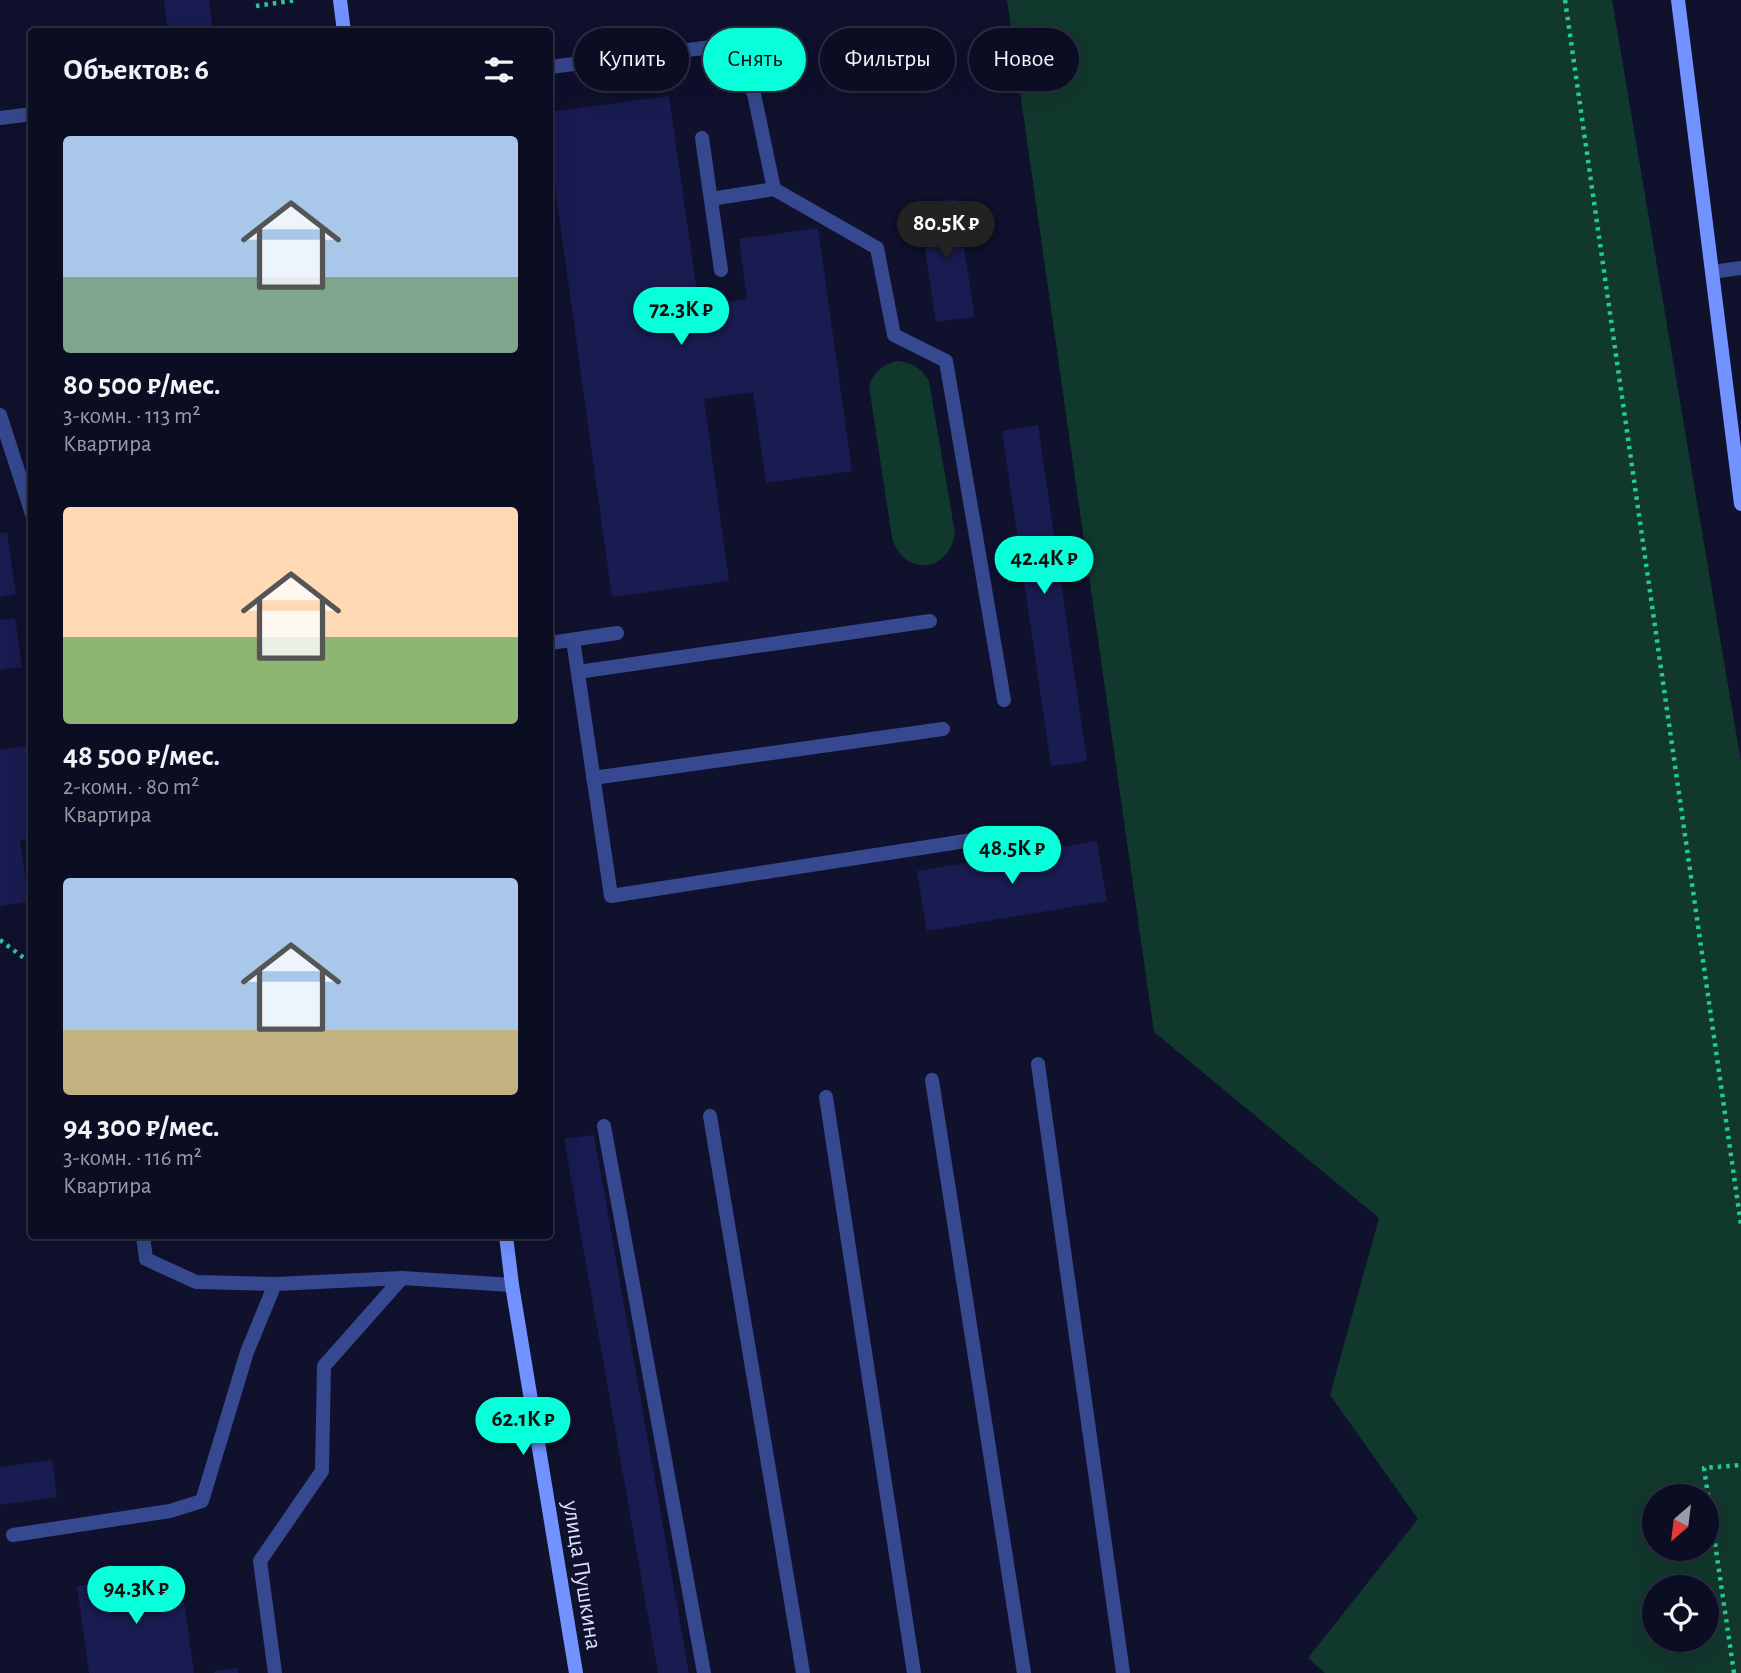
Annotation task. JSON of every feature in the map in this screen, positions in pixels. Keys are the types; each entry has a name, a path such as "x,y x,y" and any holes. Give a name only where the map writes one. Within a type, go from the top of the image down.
{"street":[{"path":"340,0 344,28"},
{"path":"1678,0 1741,504"},
{"name":"улица Пушкина","path":"506,1239 576,1673"}],"lane":[{"path":"553,67 728,45 754,94 774,189"},
{"path":"0,118 28,114"},
{"path":"702,138 721,270"},
{"path":"711,200 774,189 877,248 894,335 946,361 1004,699"},
{"path":"1712,272 1741,268"},
{"path":"0,415 28,502"},
{"path":"578,672 930,621"},
{"path":"553,642 617,633"},
{"path":"573,639 611,896 998,836"},
{"path":"593,778 943,729"},
{"path":"1038,1064 1123,1673"},
{"path":"932,1080 1024,1673"},
{"path":"826,1097 914,1673"},
{"path":"710,1116 803,1673"},
{"path":"604,1126 704,1673"},
{"path":"143,1239 146,1259 196,1282 275,1284 402,1278 512,1285"},
{"path":"275,1673 260,1561 323,1471 324,1366 402,1278"},
{"path":"13,1535 170,1511 202,1501 247,1352 275,1284"}],"path":[{"path":"256,6 296,0"},
{"path":"1565,0 1741,1225"},
{"path":"0,940 28,961"},
{"path":"1734,1673 1704,1468 1741,1465"}],"green space":[{"path":"1007,0 1612,0 1741,762 1741,1673 1325,1673 1308,1658 1418,1519 1330,1395 1379,1218 1154,1032 1020,91 1079,91 1079,28 1011,28"},
{"path":"896,361 916,366 929,381 955,533 944,556 926,565 906,559 898,551 892,538 869,386 879,370"}],"building":[{"path":"164,0 209,0 212,28 168,28"},
{"path":"669,96 699,306 747,299 739,239 818,228 852,471 766,483 753,392 704,399 729,581 612,597 553,174 553,112"},
{"path":"956,199 975,317 936,322 918,204"},
{"path":"1038,425 1087,761 1051,766 1002,431"},
{"path":"7,532 16,594 0,597 0,533"},
{"path":"15,618 22,667 0,670 0,620"},
{"path":"26,746 28,839 20,840 28,902 0,906 0,750"},
{"path":"1097,841 1107,901 927,931 917,871"},
{"path":"594,1135 689,1673 658,1673 564,1139"},
{"path":"52,1460 57,1497 0,1505 0,1467"},
{"path":"180,1572 194,1673 89,1673 77,1586"},
{"path":"238,1668 238,1673 214,1673 214,1671"}]}
